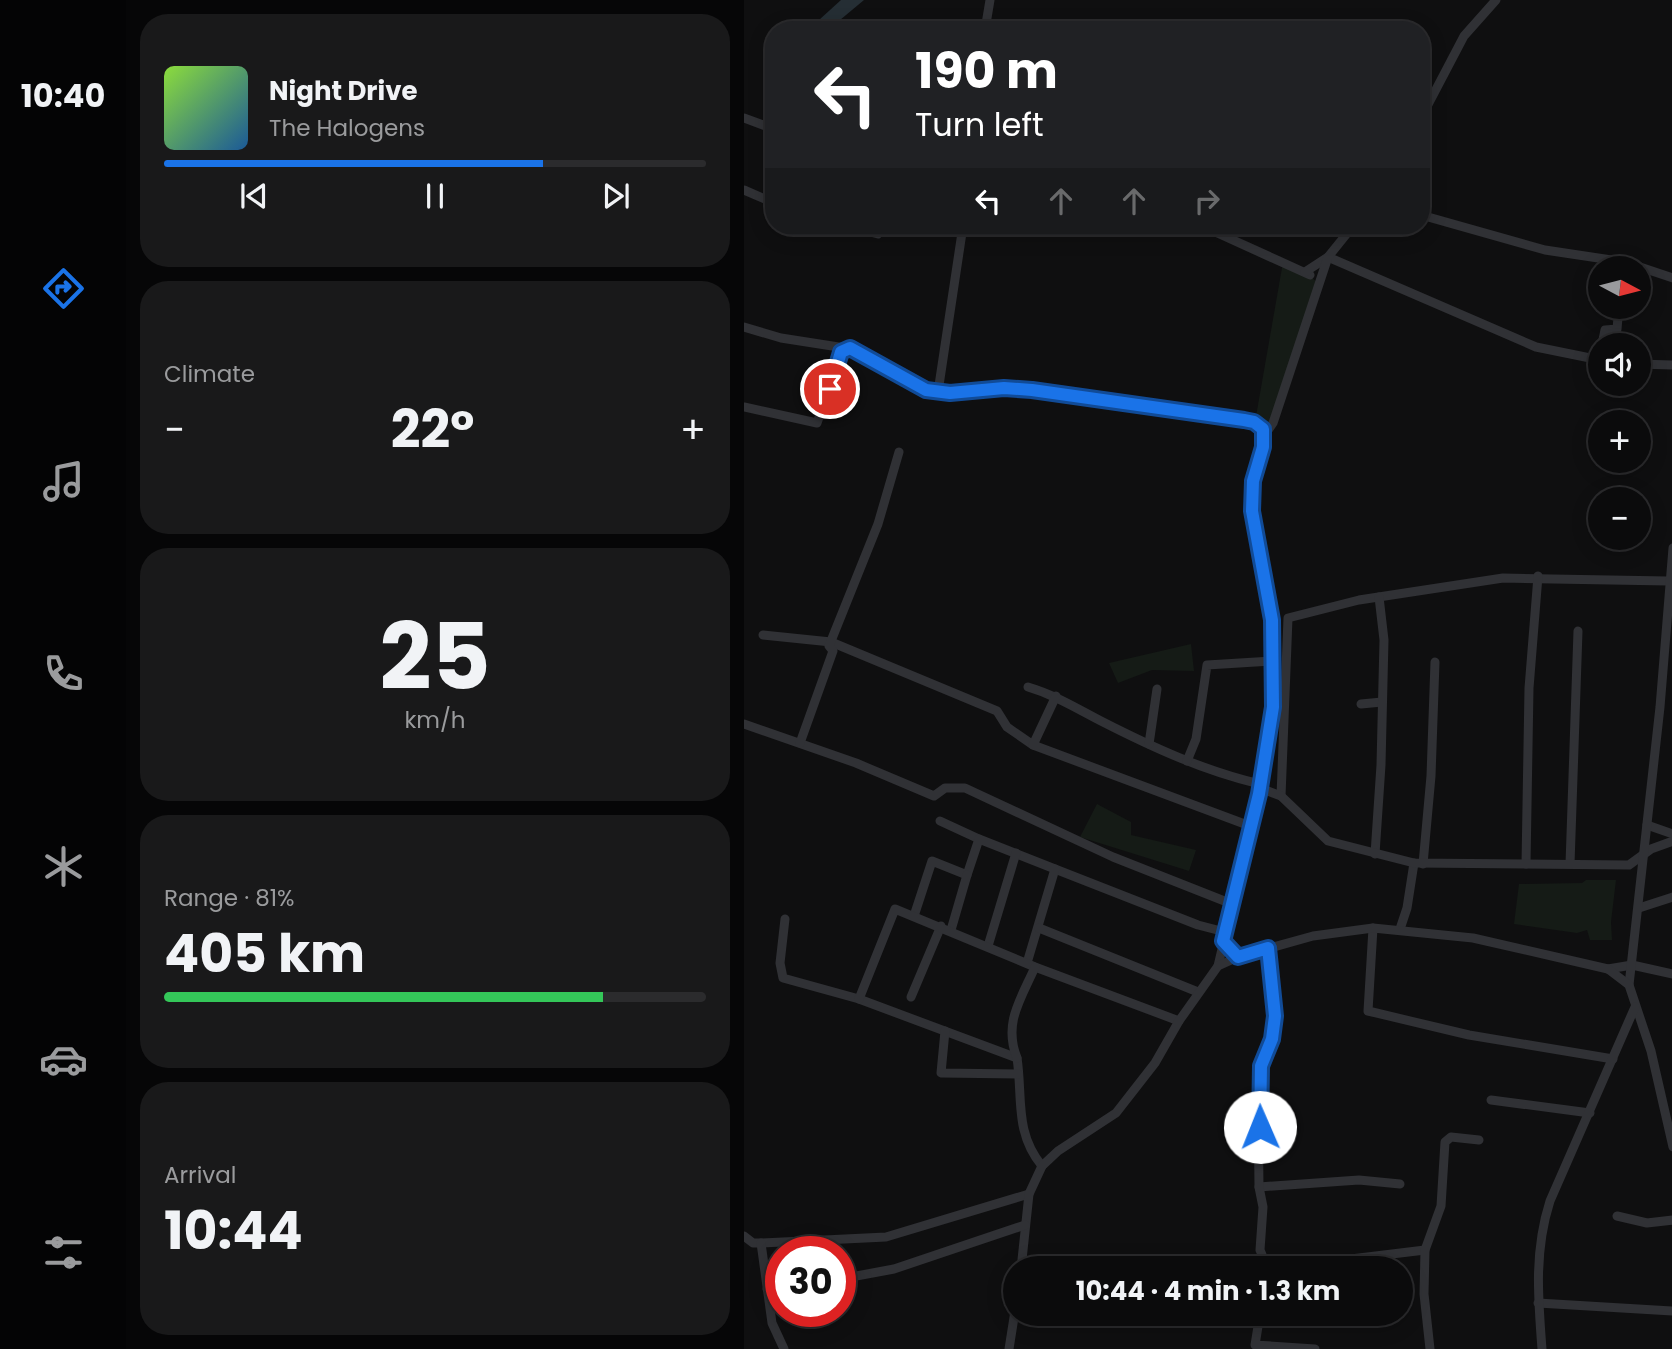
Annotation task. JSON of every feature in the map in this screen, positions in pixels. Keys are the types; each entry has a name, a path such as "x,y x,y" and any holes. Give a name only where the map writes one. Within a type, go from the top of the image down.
{"street":[{"path":"986,21 990,0"},
{"path":"1430,100 1463,36 1496,0"},
{"path":"744,118 765,126"},
{"path":"744,190 765,199"},
{"path":"1430,218 1545,250 1588,258"},
{"path":"938,392 962,235"},
{"path":"1222,235 1305,272 1318,283"},
{"path":"1022,1256 1029,1194 1042,1166 1058,1151 1116,1113 1155,1063 1179,1021 1218,966 1260,786 1273,707 1272,620 1252,511 1253,481 1264,436 1273,423 1318,283 1328,257 1346,235"},
{"path":"1305,272 1328,257"},
{"path":"1328,257 1536,347 1588,356"},
{"path":"1651,272 1672,278"},
{"path":"1604,333 1605,330 1617,329 1618,319"},
{"path":"744,327 781,338 845,348 898,372 926,390 1032,390 1259,424 1273,423"},
{"path":"744,407 817,423 845,348"},
{"path":"1651,365 1672,366"},
{"path":"1259,424 1264,436"},
{"path":"800,743 833,651 829,646 878,524 899,452"},
{"path":"1671,1141 1650,1051 1629,985 1639,908 1642,855 1668,651 1668,582 1672,548"},
{"path":"1272,620 1379,597 1503,578 1538,576 1668,582"},
{"path":"1526,864 1529,688 1538,576"},
{"path":"1375,854 1384,640 1379,597"},
{"path":"1281,796 1288,618"},
{"path":"1570,864 1578,631"},
{"path":"763,635 831,642 997,711 1007,727 1023,741 1250,826"},
{"path":"1187,761 1196,739 1207,665 1273,662"},
{"path":"1400,929 1419,864 1431,776 1435,662"},
{"path":"1028,687 1056,696 1187,761 1281,796 1328,841 1419,864 1629,865 1641,874"},
{"path":"1149,744 1157,689"},
{"path":"1033,745 1056,696"},
{"path":"1361,704 1382,702"},
{"path":"744,724 934,796 945,788 965,789 1113,857 1232,904"},
{"path":"940,821 979,839 1198,925 1224,937 1238,957"},
{"path":"1647,825 1672,834"},
{"path":"911,997 946,928 979,839"},
{"path":"1629,865 1642,855 1672,841"},
{"path":"988,946 1016,853"},
{"path":"914,916 932,861 967,875"},
{"path":"1042,1166 1021,1119 1017,1058 1011,1043 1011,1025 1031,965 1055,869"},
{"path":"1639,908 1672,897"},
{"path":"859,999 895,909 1031,965 1179,1021"},
{"path":"785,919 780,963 783,978 859,999 1017,1058"},
{"path":"1039,928 1198,992"},
{"path":"1373,928 1368,1011 1469,1035 1613,1059"},
{"path":"1218,966 1238,957 1313,936 1373,928 1473,938 1608,969 1632,965 1672,974"},
{"path":"1263,1256 1260,1250 1263,1207 1259,1187 1261,1066 1272,1039 1275,1016 1268,948"},
{"path":"1608,969 1629,985"},
{"path":"1541,1349 1537,1253 1541,1229 1550,1200 1635,1007"},
{"path":"945,1031 941,1073 1018,1074"},
{"path":"1491,1100 1590,1114"},
{"path":"1430,1349 1424,1294 1425,1250 1441,1206 1447,1138 1479,1140"},
{"path":"1259,1187 1359,1180 1400,1184"},
{"path":"753,1244 886,1237 1029,1194"},
{"path":"1617,1216 1647,1223 1672,1220"},
{"path":"856,1276 894,1269 1025,1225"},
{"path":"744,1236 753,1244 765,1283"},
{"path":"1375,1256 1425,1250"},
{"path":"1538,1303 1672,1311"},
{"path":"1009,1349 1013,1326"},
{"path":"1258,1326 1255,1347 1315,1349"},
{"path":"774,1327 784,1349"}],"shaded area":[{"path":"841,0 864,0 839,21 818,21"},
{"path":"1283,262 1305,272 1318,283 1273,423 1255,422"},
{"path":"1191,644 1194,671 1152,670 1118,683 1109,663"},
{"path":"1097,804 1131,822 1131,835 1196,850 1189,871 1080,837"},
{"path":"1586,880 1616,880 1611,922 1612,940 1590,940 1587,930 1577,933 1514,924 1519,884 1582,883"}],"route":[{"path":"830,389 841,352 850,348 898,372 926,390 968,393 1004,388 1077,395 1244,420 1259,424 1263,429 1263,447 1253,481 1252,511 1272,620 1273,707 1259,794 1223,941 1238,957 1268,948 1275,1016 1272,1039 1261,1066 1258,1101 1260,1127"}]}
